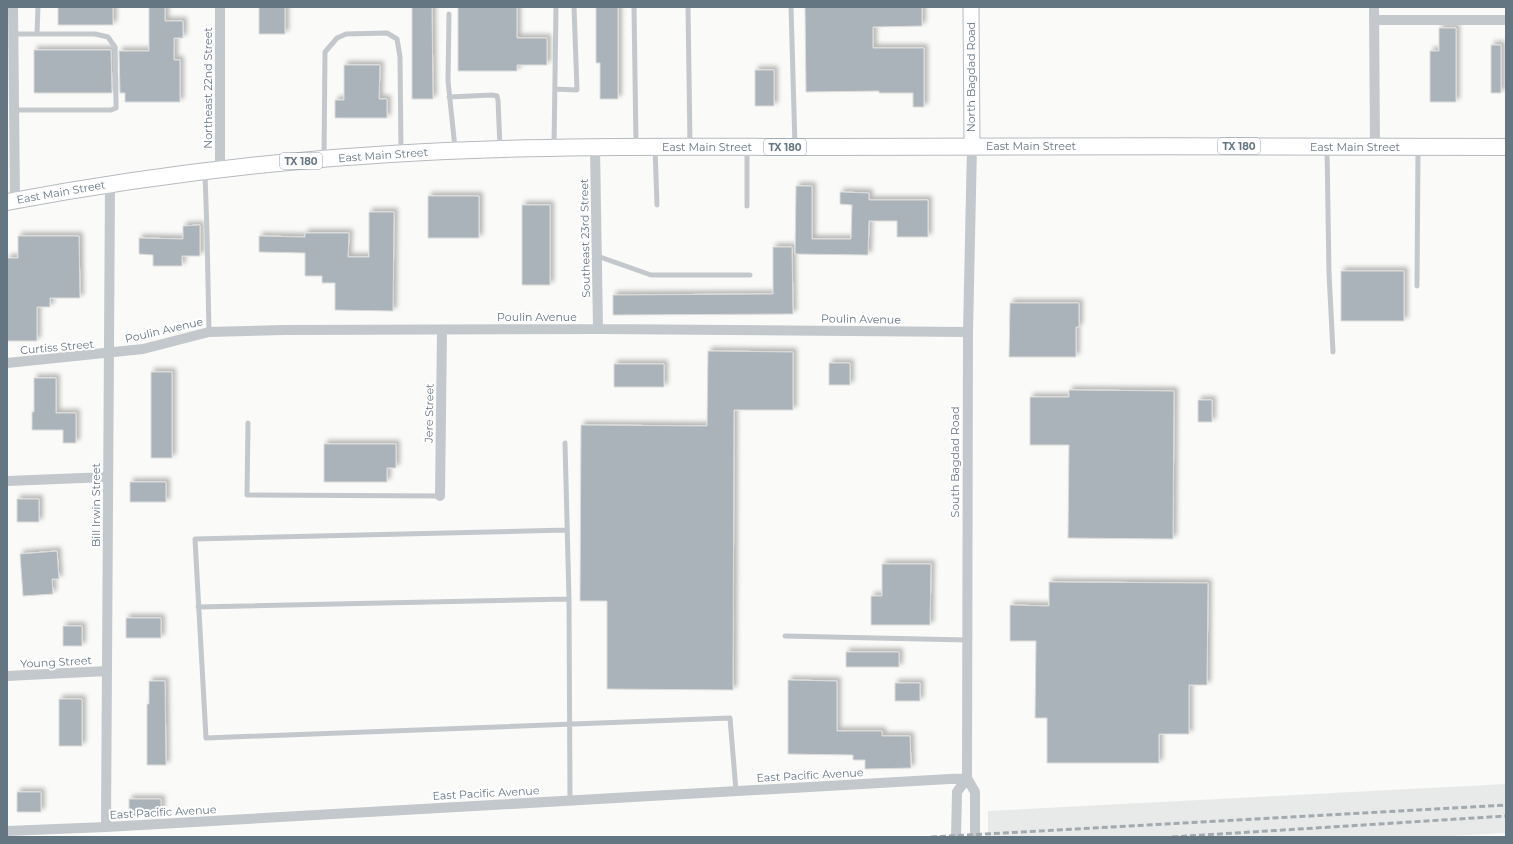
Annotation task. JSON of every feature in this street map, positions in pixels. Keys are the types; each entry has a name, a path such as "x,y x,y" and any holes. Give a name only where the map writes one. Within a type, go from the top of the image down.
{"main road":[{"name":"East Main Street","path":"11,201 110,183 212,171 401,154 500,149 595,147 972,146 1506,147"}],"street":[{"path":"11,201 14,110 13,7"},
{"name":"Northeast 22nd Street","path":"212,171 220,7"},
{"name":"North Bagdad Road","path":"971,7 972,146"},
{"path":"1374,7 1375,147"},
{"path":"1374,20 1506,20"},
{"name":"South Bagdad Road","path":"972,146 968,332 967,778 974,792 975,837"},
{"name":"Southeast 23rd Street","path":"595,147 598,329"},
{"name":"Bill Irwin Street","path":"106,827 110,183"},
{"name":"Poulin Avenue","path":"109,354 143,349 209,332 285,330 598,329 968,332"},
{"name":"Jere Street","path":"440,496 442,330"},
{"name":"Curtiss Street","path":"7,363 109,354"},
{"path":"7,481 108,477"},
{"name":"Young Street","path":"7,676 107,671"},
{"path":"956,837 957,792 967,778"},
{"name":"East Pacific Avenue","path":"7,830 106,827 967,778"}],"lane":[{"path":"38,7 38,34"},
{"path":"554,148 556,7"},
{"path":"555,89 577,90 574,7"},
{"path":"634,7 636,147"},
{"path":"688,7 690,147"},
{"path":"791,7 795,147"},
{"path":"449,14 448,81 455,151"},
{"path":"324,160 325,52 337,38 346,34 387,33 397,39 400,57 401,154"},
{"path":"14,34 95,34 108,37 115,47 116,108 111,110 14,110"},
{"path":"449,97 497,96 500,149"},
{"path":"656,147 657,206"},
{"path":"747,147 747,206"},
{"path":"1327,147 1329,273 1333,352"},
{"path":"1417,286 1418,147"},
{"path":"209,332 208,233 212,171"},
{"path":"597,256 651,275 750,275"},
{"path":"248,423 247,495 440,496"},
{"path":"565,443 569,599 570,800"},
{"path":"567,530 195,539 206,738 730,718 736,791"},
{"path":"198,607 569,599"},
{"path":"785,636 967,640"}],"shaded area":[{"path":"1506,784 1506,833 1434,837 988,837 988,811"}],"building":[{"path":"58,7 113,7 113,25 58,25"},
{"path":"149,7 165,7 165,21 183,21 183,38 174,38 174,60 180,60 180,102 125,102 125,93 120,93 119,51 149,51"},
{"path":"259,7 285,7 285,34 259,34"},
{"path":"412,7 432,7 433,99 412,99"},
{"path":"458,7 517,7 517,38 547,38 547,65 517,65 517,71 458,71"},
{"path":"596,7 618,7 618,99 600,99 600,63 596,63"},
{"path":"805,7 922,7 922,26 873,27 873,48 924,48 924,107 913,107 913,93 879,93 879,91 806,92"},
{"path":"1439,28 1456,28 1456,102 1430,102 1430,51 1439,51"},
{"path":"1491,45 1501,45 1501,93 1491,93"},
{"path":"34,50 111,50 112,93 34,93"},
{"path":"344,65 380,65 379,99 387,99 387,118 335,118 335,100 344,100"},
{"path":"755,70 774,70 774,106 755,106"},
{"path":"796,186 812,186 812,239 851,239 852,205 840,204 840,192 869,193 869,200 928,200 928,237 897,237 897,221 869,221 868,255 795,254"},
{"path":"428,196 479,196 479,238 428,238"},
{"path":"522,205 550,205 550,285 522,285"},
{"path":"369,212 394,212 393,311 335,310 335,283 322,283 322,276 305,276 305,253 259,252 259,236 305,237 305,233 349,233 348,257 369,257"},
{"path":"200,225 200,256 182,256 182,266 153,266 153,255 139,254 139,238 183,239 183,226"},
{"path":"18,236 79,236 80,298 50,298 50,307 37,307 37,341 7,341 7,258 18,258"},
{"path":"773,247 792,247 793,314 613,315 613,295 773,294"},
{"path":"1341,271 1404,271 1404,321 1341,321"},
{"path":"1010,303 1079,303 1079,327 1076,327 1076,357 1009,357"},
{"path":"708,351 793,352 793,410 734,410 733,690 607,689 607,601 580,601 581,425 707,426"},
{"path":"829,363 850,363 850,385 829,385"},
{"path":"614,364 664,364 664,387 614,387"},
{"path":"151,372 172,372 172,458 151,458"},
{"path":"34,378 56,378 56,413 76,413 76,443 63,443 63,430 32,430 32,412 34,412"},
{"path":"1069,390 1174,391 1173,539 1068,538 1069,445 1030,445 1030,397 1069,397"},
{"path":"1198,400 1212,400 1212,422 1198,422"},
{"path":"324,444 396,444 396,468 387,468 387,482 324,482"},
{"path":"130,482 166,482 166,502 130,502"},
{"path":"17,499 39,499 39,522 17,522"},
{"path":"57,551 59,579 52,579 53,594 23,596 20,554"},
{"path":"882,564 931,564 930,625 871,625 871,596 882,596"},
{"path":"1049,582 1208,583 1207,685 1189,685 1189,734 1159,734 1159,763 1047,763 1047,718 1035,718 1036,641 1010,641 1010,605 1049,606"},
{"path":"126,618 161,618 161,638 126,638"},
{"path":"63,626 82,626 82,646 63,646"},
{"path":"846,652 899,652 899,667 846,667"},
{"path":"788,680 837,681 837,731 882,731 882,736 910,736 911,768 865,769 865,760 853,760 853,755 788,754"},
{"path":"149,681 165,681 166,765 147,765 147,704 149,704"},
{"path":"895,683 920,683 920,701 895,701"},
{"path":"59,699 82,699 82,746 59,746"},
{"path":"17,792 41,792 41,812 17,812"},
{"path":"129,799 161,799 161,816 129,816"}],"railway":[{"path":"931,837 1506,805"},
{"path":"1172,837 1506,816"}]}
